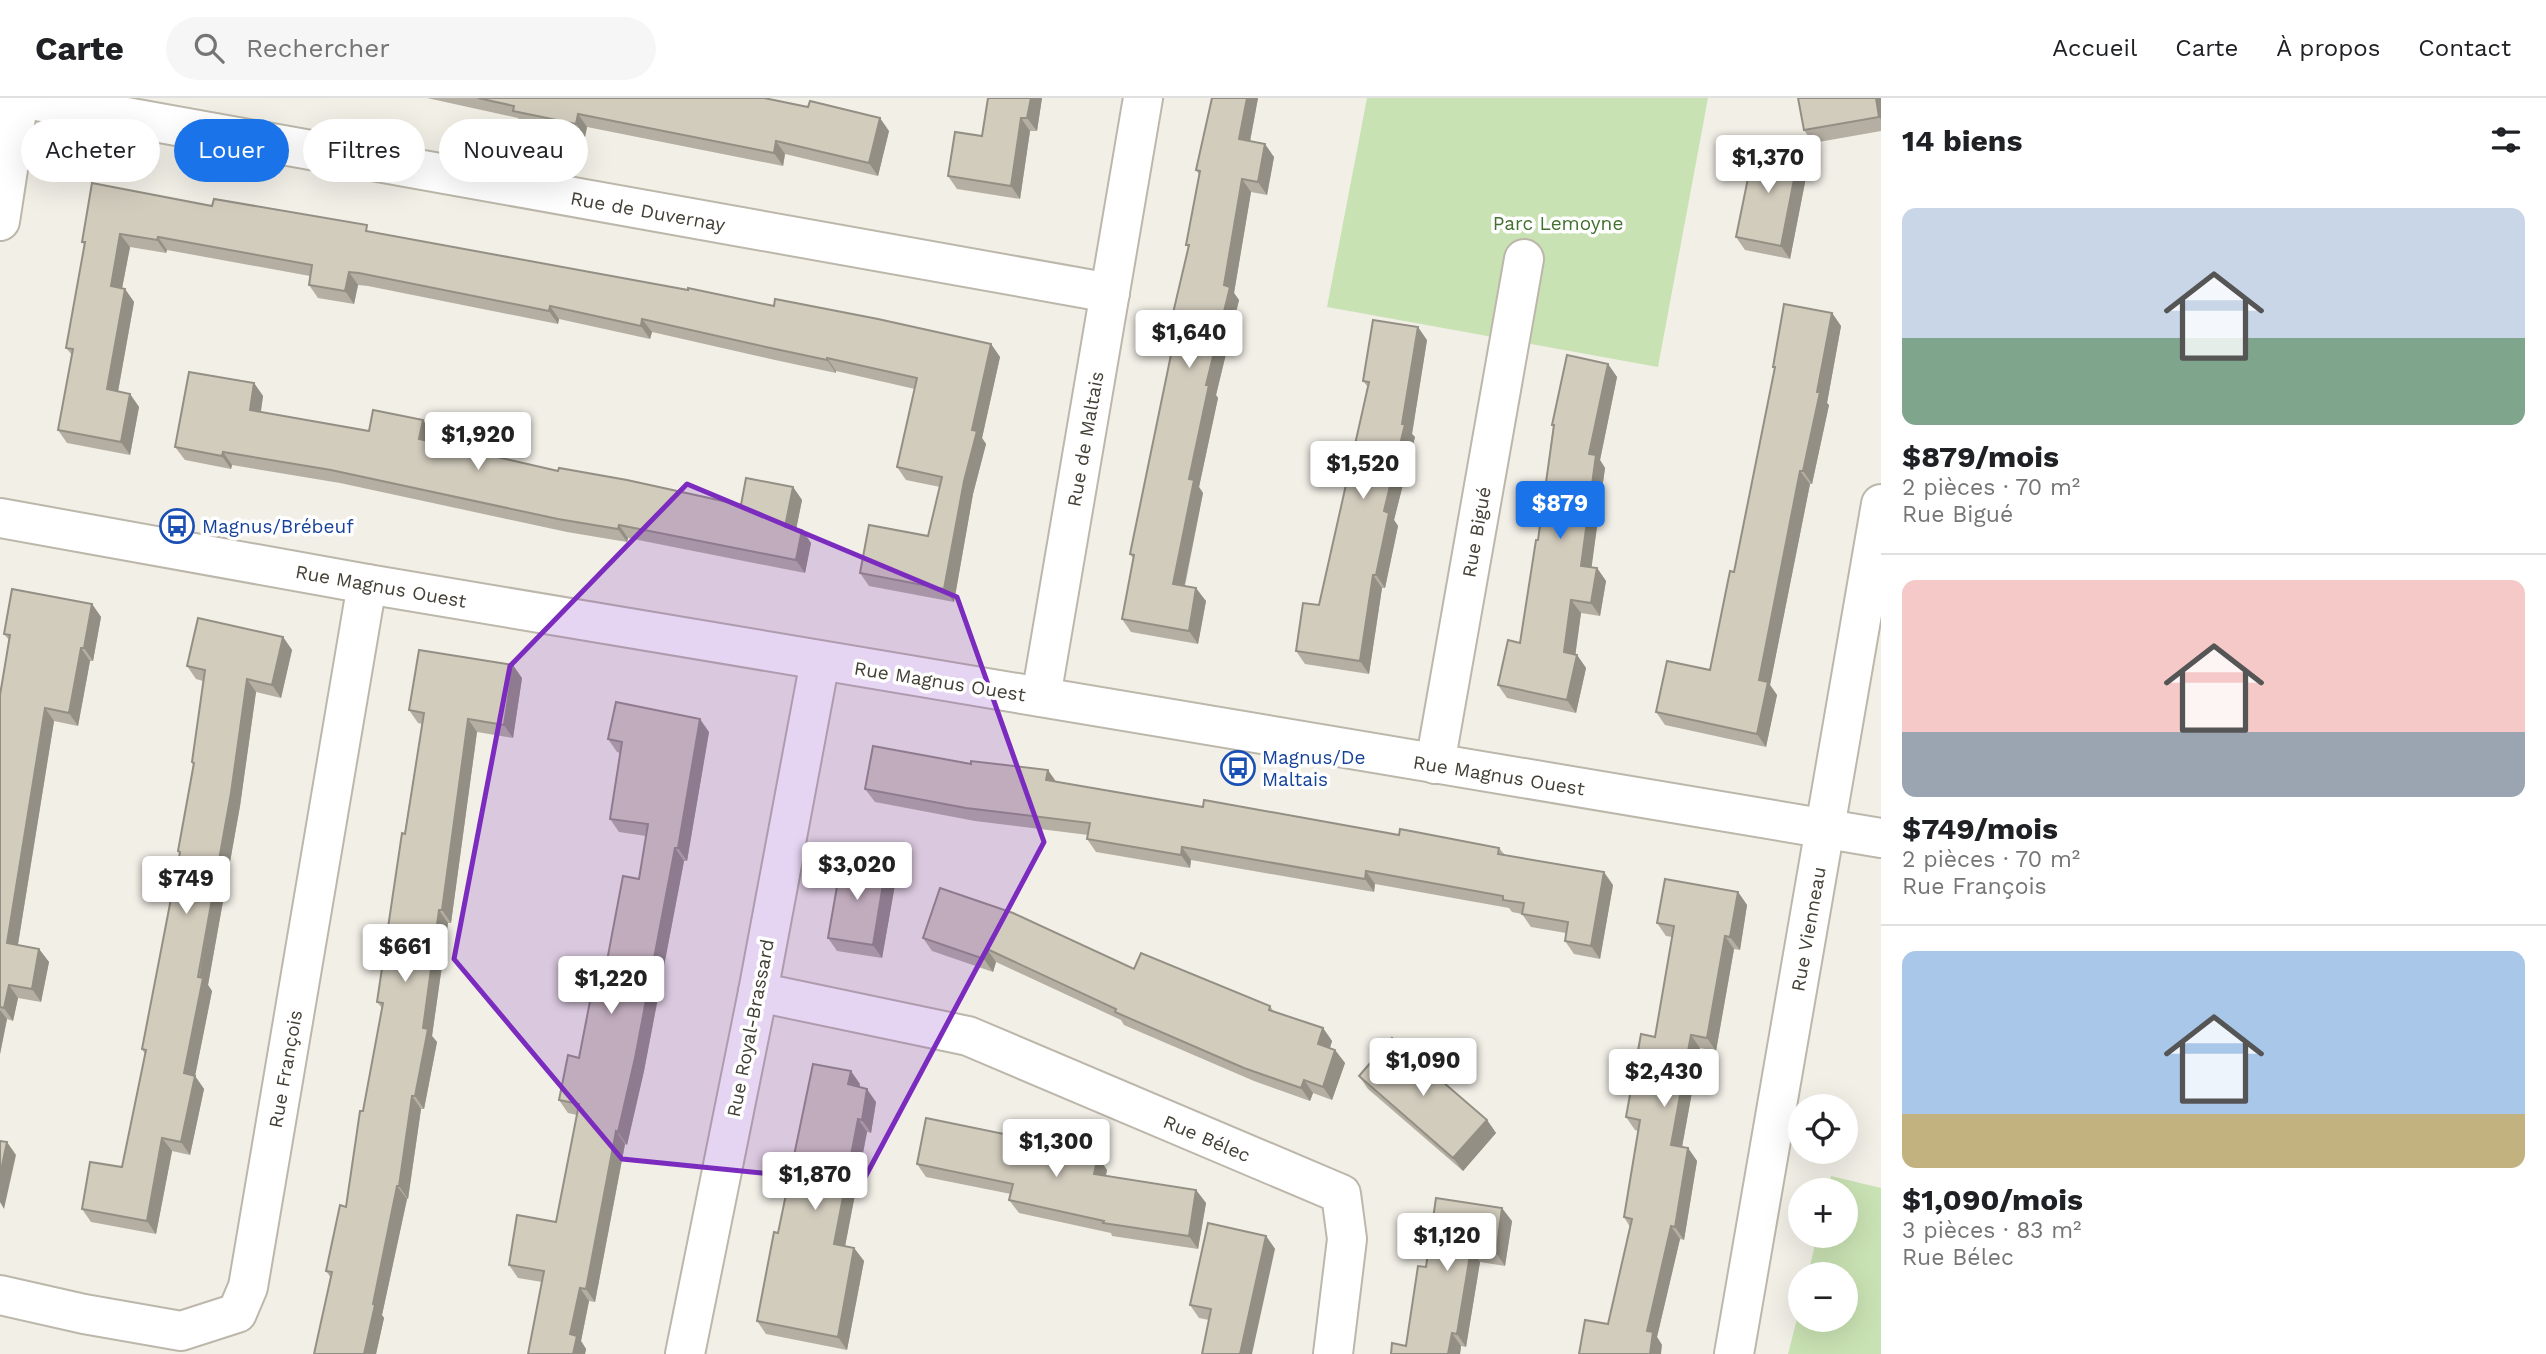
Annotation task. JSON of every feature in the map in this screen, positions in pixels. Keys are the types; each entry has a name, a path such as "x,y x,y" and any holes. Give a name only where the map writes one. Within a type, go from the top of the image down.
{"street":[{"path":"0,221 20,98"},
{"name":"Rue de Duvernay","path":"20,98 1110,293"},
{"name":"Rue de Maltais","path":"1041,697 1143,98"},
{"name":"Rue Bigué","path":"1435,764 1524,259"},
{"name":"Rue Vienneau","path":"1734,1354 1881,504"},
{"name":"Rue Magnus Ouest","path":"0,518 820,661 1881,838"},
{"name":"Rue François","path":"0,1295 84,1314 181,1331 237,1313 247,1287 368,584"},
{"name":"Rue Royal-Brassard","path":"685,1354 758,992 820,661"},
{"name":"Rue Bélec","path":"758,992 968,1036 1341,1194 1347,1239 1333,1354"}],"highlighted area":[{"path":"687,484 957,597 1044,842 862,1183 622,1159 454,959 510,666"}],"green space":[{"name":"Parc Lemoyne","path":"1367,98 1708,98 1658,367 1327,307"},
{"path":"1858,1182 1881,1188 1881,1354 1788,1354 1794,1332 1858,1332 1858,1262 1811,1262 1814,1248 1858,1248"}],"building":[{"path":"478,98 764,98 808,107 810,101 880,118 869,163 776,141 774,153 578,114 577,119 552,119 513,111 514,106"},
{"path":"988,98 1031,98 1027,118 1021,118 1011,186 948,176 955,132 982,136"},
{"path":"1212,98 1247,98 1239,139 1265,144 1258,182 1242,179 1224,285 1230,287 1206,385 1209,385 1189,479 1194,480 1173,584 1196,588 1189,631 1122,619 1134,555 1130,554 1173,345 1166,343 1189,245 1186,245 1200,171 1196,170"},
{"path":"1798,98 1876,98 1879,117 1804,130"},
{"path":"1755,144 1799,154 1781,246 1736,237"},
{"path":"92,183 212,206 214,199 367,225 366,231 688,288 774,306 775,299 991,344 972,430 977,431 964,481 944,589 860,573 869,525 928,536 942,477 897,467 917,378 642,319 641,326 550,306 549,311 349,272 345,291 309,285 312,265 158,237 157,240 120,234 111,286 125,289 107,389 130,394 121,442 58,430 73,349 66,348 85,242 82,242"},
{"path":"1784,304 1832,313 1817,392 1820,392 1803,471 1800,471 1759,680 1768,682 1757,734 1656,712 1667,661 1710,670 1730,571 1734,572 1775,367"},
{"path":"1373,320 1418,327 1402,424 1405,424 1384,511 1389,513 1376,575 1373,575 1360,661 1296,651 1303,603 1319,605 1369,382 1363,381"},
{"path":"1567,355 1608,364 1589,454 1596,455 1581,566 1597,568 1591,603 1571,600 1564,652 1577,655 1567,700 1498,685 1508,640 1520,643 1538,540 1552,425"},
{"path":"189,372 254,383 250,410 369,431 373,410 423,420 419,439 558,471 559,468 627,480 741,505 746,478 793,487 785,527 802,530 796,560 619,525 618,529 558,519 331,470 175,447"},
{"path":"12,589 92,604 69,713 45,708 7,943 39,949 32,989 9,985 4,1008 0,1007 0,695 10,635 4,634"},
{"path":"198,618 283,637 272,685 247,679 231,793 198,977 203,978 184,1073 195,1076 181,1142 162,1138 147,1221 82,1209 90,1162 122,1167 146,1050 142,1049 180,852 178,851 194,763 192,762 205,670 187,666"},
{"path":"419,650 513,665 504,725 468,719 423,1028 428,1029 415,1096 412,1096 399,1186 364,1354 314,1354 332,1272 326,1271 340,1205 346,1207 360,1111 363,1111 383,1003 377,1002 402,833 405,834 424,713 409,710"},
{"path":"616,702 700,719 678,848 675,848 635,1058 618,1132 616,1131 586,1289 580,1288 570,1334 577,1336 573,1354 528,1354 544,1271 509,1265 517,1215 556,1222 579,1104 559,1100 568,1055 579,1058 598,960 607,961 623,876 639,879 648,824 610,819 622,742 608,739"},
{"path":"873,746 971,764 971,761 1048,770 1046,780 1203,807 1204,800 1399,835 1400,829 1499,848 1498,854 1604,872 1591,946 1565,941 1568,922 1522,914 1524,903 1503,900 1503,896 1366,871 1365,879 1182,847 1181,855 1087,839 1090,823 966,808 865,789"},
{"path":"842,858 886,866 873,945 828,938"},
{"path":"1665,879 1738,892 1730,937 1725,936 1707,1038 1691,1035 1671,1145 1688,1148 1675,1227 1671,1226 1647,1331 1653,1332 1650,1354 1579,1354 1585,1320 1608,1324 1632,1219 1624,1217 1640,1120 1626,1117 1641,1034 1655,1037 1674,926 1657,923"},
{"path":"940,888 1013,913 1134,969 1141,953 1270,1006 1269,1010 1323,1028 1318,1044 1335,1050 1323,1087 1304,1080 1301,1088 1244,1068 1115,1012 1116,1009 987,949 984,959 923,938"},
{"path":"1392,1038 1487,1120 1453,1158 1359,1076"},
{"path":"813,1064 851,1071 848,1084 867,1089 862,1120 858,1119 834,1244 854,1248 838,1337 757,1321 774,1232 778,1233"},
{"path":"926,1118 1098,1157 1094,1174 1196,1190 1189,1236 1103,1223 1104,1221 1009,1200 1013,1184 917,1164"},
{"path":"0,1141 7,1142 0,1175"},
{"path":"1436,1198 1502,1208 1496,1253 1471,1249 1457,1334 1452,1333 1448,1354 1391,1354 1392,1343 1406,1346 1418,1266 1426,1267"},
{"path":"1208,1223 1266,1236 1240,1354 1202,1354 1211,1309 1190,1305"}],"place":[{"name":"Magnus/Brébeuf","path":"177,526"},
{"name":"Magnus/De Maltais","path":"1238,768"}]}
